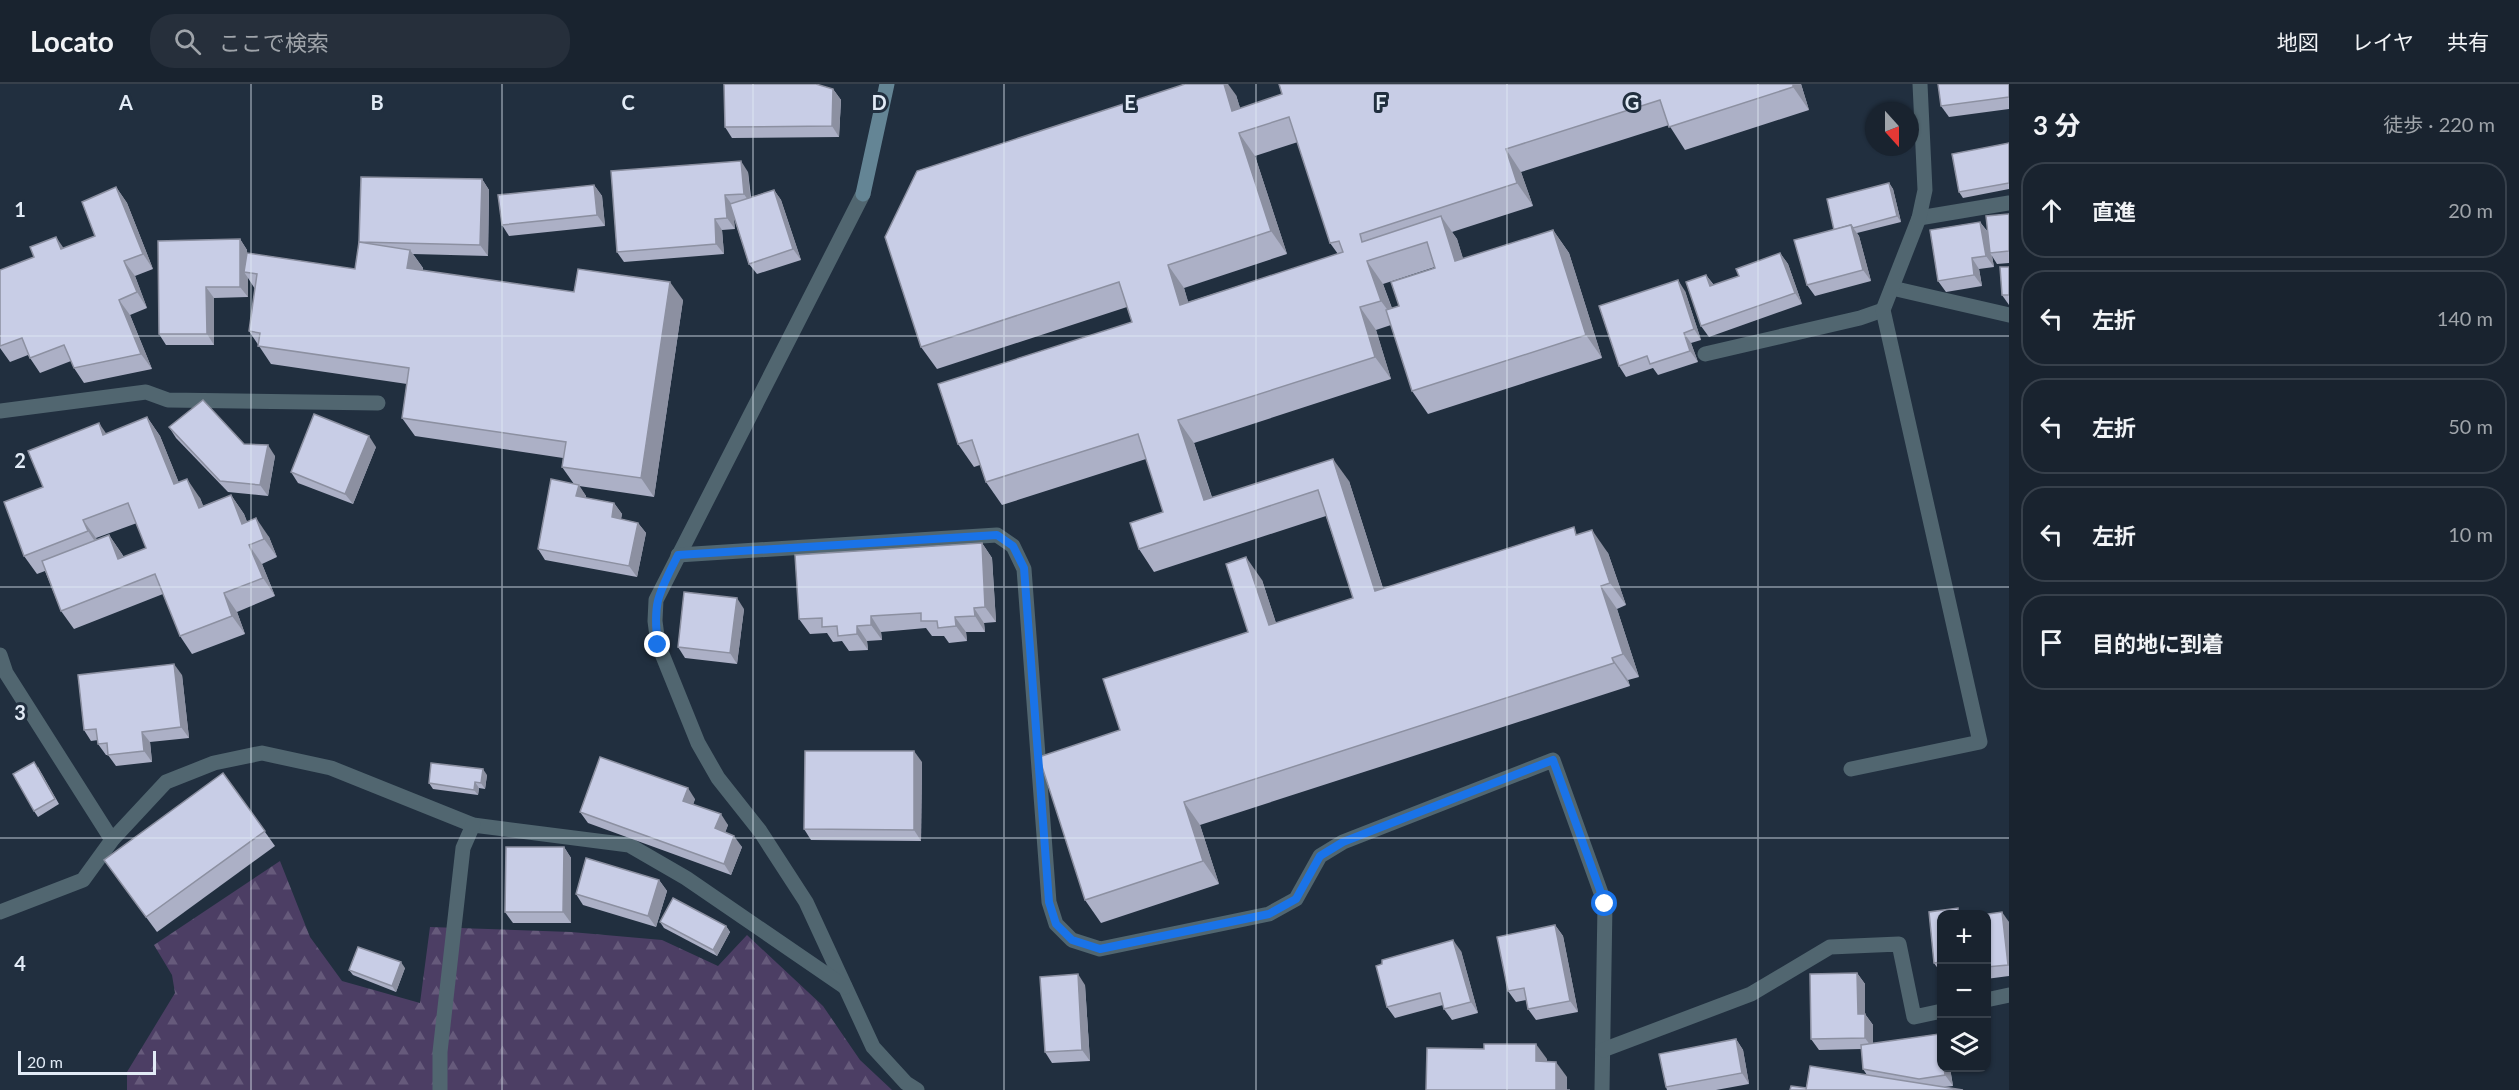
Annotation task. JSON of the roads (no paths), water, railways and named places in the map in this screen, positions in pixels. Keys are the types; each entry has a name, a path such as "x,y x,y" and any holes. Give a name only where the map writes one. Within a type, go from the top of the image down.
{"street":[{"path":"887,84 864,194 678,555 656,600 655,621 658,645 698,743 718,778 760,831 806,902 873,1047 906,1083 917,1090"},
{"path":"1851,769 1980,742 1884,310 1919,218 1925,190 1920,84"},
{"path":"1919,218 2009,203"},
{"path":"1892,288 2009,315"},
{"path":"1705,354 1860,318 1884,310"},
{"path":"0,411 146,392 168,400 378,403"},
{"path":"678,555 997,535 1013,546 1024,568 1049,902 1056,924 1072,940 1100,949 1269,914 1296,899 1320,856 1343,842 1553,760 1605,904 1602,1090"},
{"path":"0,655 6,673 112,840"},
{"path":"0,912 83,880 112,840 166,782 214,764 262,753 331,768 473,825 629,845 686,878 845,987"},
{"path":"440,1090 440,1052 463,848 473,825"},
{"path":"1603,1050 1751,994 1830,947 1899,945 1914,1017 1937,1012"},
{"path":"1991,999 2009,995"}]}
